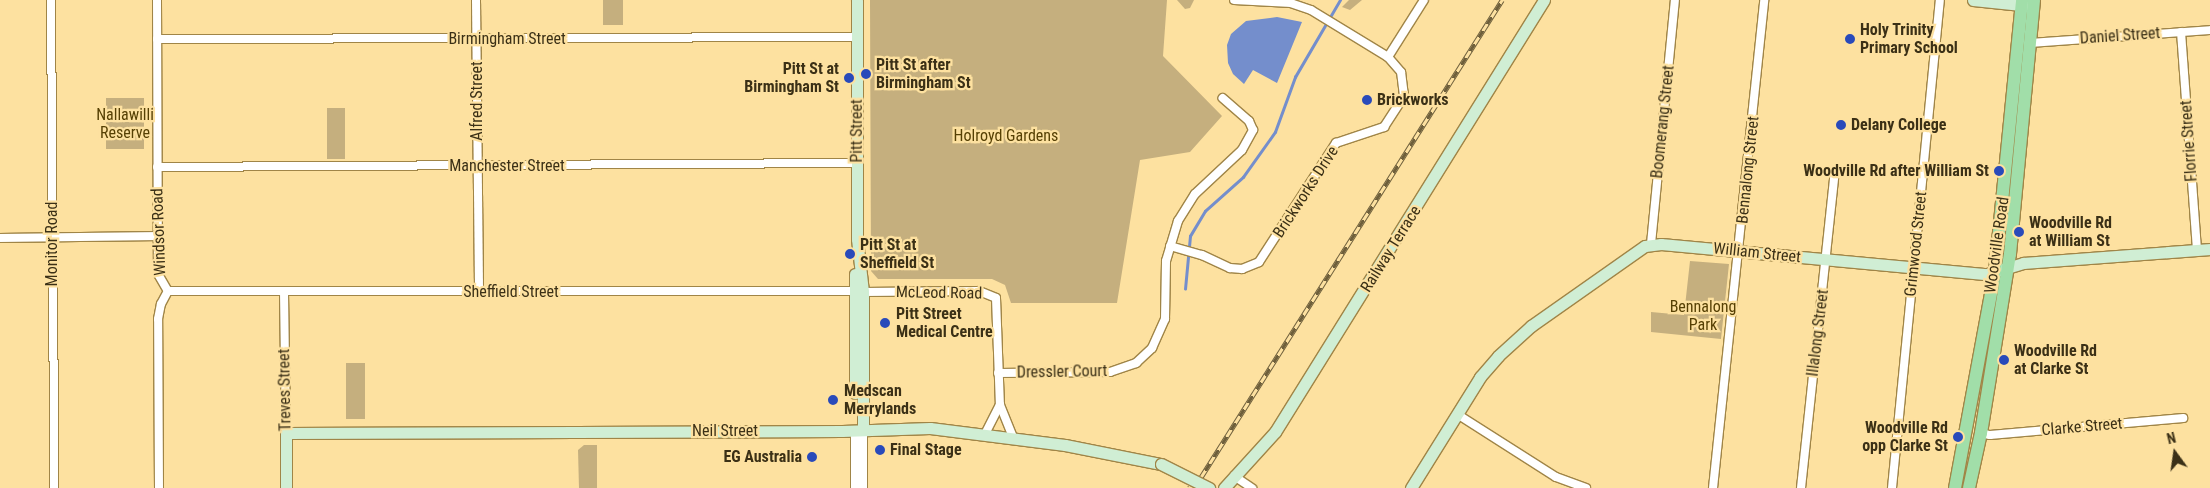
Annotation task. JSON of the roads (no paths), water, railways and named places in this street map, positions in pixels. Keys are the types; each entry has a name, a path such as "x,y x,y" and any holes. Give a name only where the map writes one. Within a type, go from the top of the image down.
{"main road":[{"name":"Pitt Street","path":"857,0 859,429"},
{"name":"Railway Terrace","path":"1224,488 1275,432 1544,0"},
{"path":"1973,0 2028,3"},
{"name":"Woodville Road","path":"1968,488 1981,433 2008,268 2030,43 2028,3"},
{"name":"Woodville Road","path":"1955,488 1994,272 2028,3"},
{"name":"William Street","path":"1651,244 1914,268 1994,272 2023,263 2210,249"},
{"path":"1411,488 1480,377 1508,345 1630,254 1651,244"},
{"name":"Neil Street","path":"286,433 930,428 985,434 1134,457 1160,464 1209,488"},
{"name":"Treves Street","path":"286,433 286,488"}],"street":[{"name":"Monitor Road","path":"51,0 54,488"},
{"name":"Windsor Road","path":"157,0 157,236 159,279 168,291 161,304 158,319 159,488"},
{"name":"Alfred Street","path":"476,0 479,293"},
{"name":"Brickworks Drive","path":"1170,246 1202,255 1230,268 1242,270 1259,262 1336,143 1384,127 1400,105 1405,92 1403,76 1388,57 1313,12 1291,3 1234,0"},
{"path":"1388,57 1424,0"},
{"name":"Boomerang Street","path":"1651,244 1675,0"},
{"name":"Bennalong Street","path":"1714,488 1740,252 1764,0"},
{"name":"Grimwood Street","path":"1892,488 1940,0"},
{"name":"Daniel Street","path":"2030,43 2210,30"},
{"name":"Florrie Street","path":"2181,32 2197,250"},
{"name":"Birmingham Street","path":"157,39 857,37"},
{"name":"Dressler Court","path":"998,373 1104,373 1136,363 1152,348 1162,330 1166,309 1165,274 1170,246 1184,209 1195,194 1242,150 1253,130 1250,121 1222,98"},
{"name":"Manchester Street","path":"157,166 858,163"},
{"name":"Illalong Street","path":"1800,488 1827,260 1834,177"},
{"path":"0,238 157,236"},
{"name":"Sheffield Street","path":"168,291 479,293 859,292"},
{"name":"McLeod Road","path":"859,292 978,291 993,296 999,306 998,373 1000,405 1013,438"},
{"name":"Treves Street","path":"284,292 286,433"},
{"path":"985,434 1000,405"},
{"path":"1457,414 1556,477 1586,488"},
{"name":"Clarke Street","path":"1981,433 1990,434 2183,418"},
{"name":"Pitt Street","path":"855,488 859,429"},
{"name":"Pitt Street","path":"859,429 863,488"},
{"path":"1234,476 1252,488"}],"water":[{"path":"1277,17 1302,22 1277,83 1253,70 1244,84 1233,74 1228,63 1227,45 1231,34 1246,21"}],"waterway":[{"path":"1185,289 1190,236 1205,211 1243,177 1275,132 1295,77 1340,0"}],"railway":[{"path":"1201,477 1502,0"}],"place":[{"name":"Holy Trinity Primary School","path":"1850,39"},
{"name":"Pitt St after Birmingham St","path":"866,74"},
{"name":"Pitt St at Birmingham St","path":"849,78"},
{"name":"Brickworks","path":"1367,100"},
{"name":"Delany College","path":"1841,125"},
{"name":"Woodville Rd after William St","path":"1999,171"},
{"name":"Woodville Rd at William St","path":"2019,232"},
{"name":"Pitt St at Sheffield St","path":"850,254"},
{"name":"Pitt Street Medical Centre","path":"885,323"},
{"name":"Woodville Rd at Clarke St","path":"2004,360"},
{"name":"Medscan Merrylands","path":"833,400"},
{"name":"Woodville Rd opp Clarke St","path":"1958,437"},
{"name":"Final Stage","path":"880,450"},
{"name":"EG Australia","path":"812,457"}],"park label":[{"name":"Nallawilli Reserve","path":"125,124"},
{"name":"Holroyd Gardens","path":"1006,136"},
{"name":"Bennalong Park","path":"1703,316"}]}
